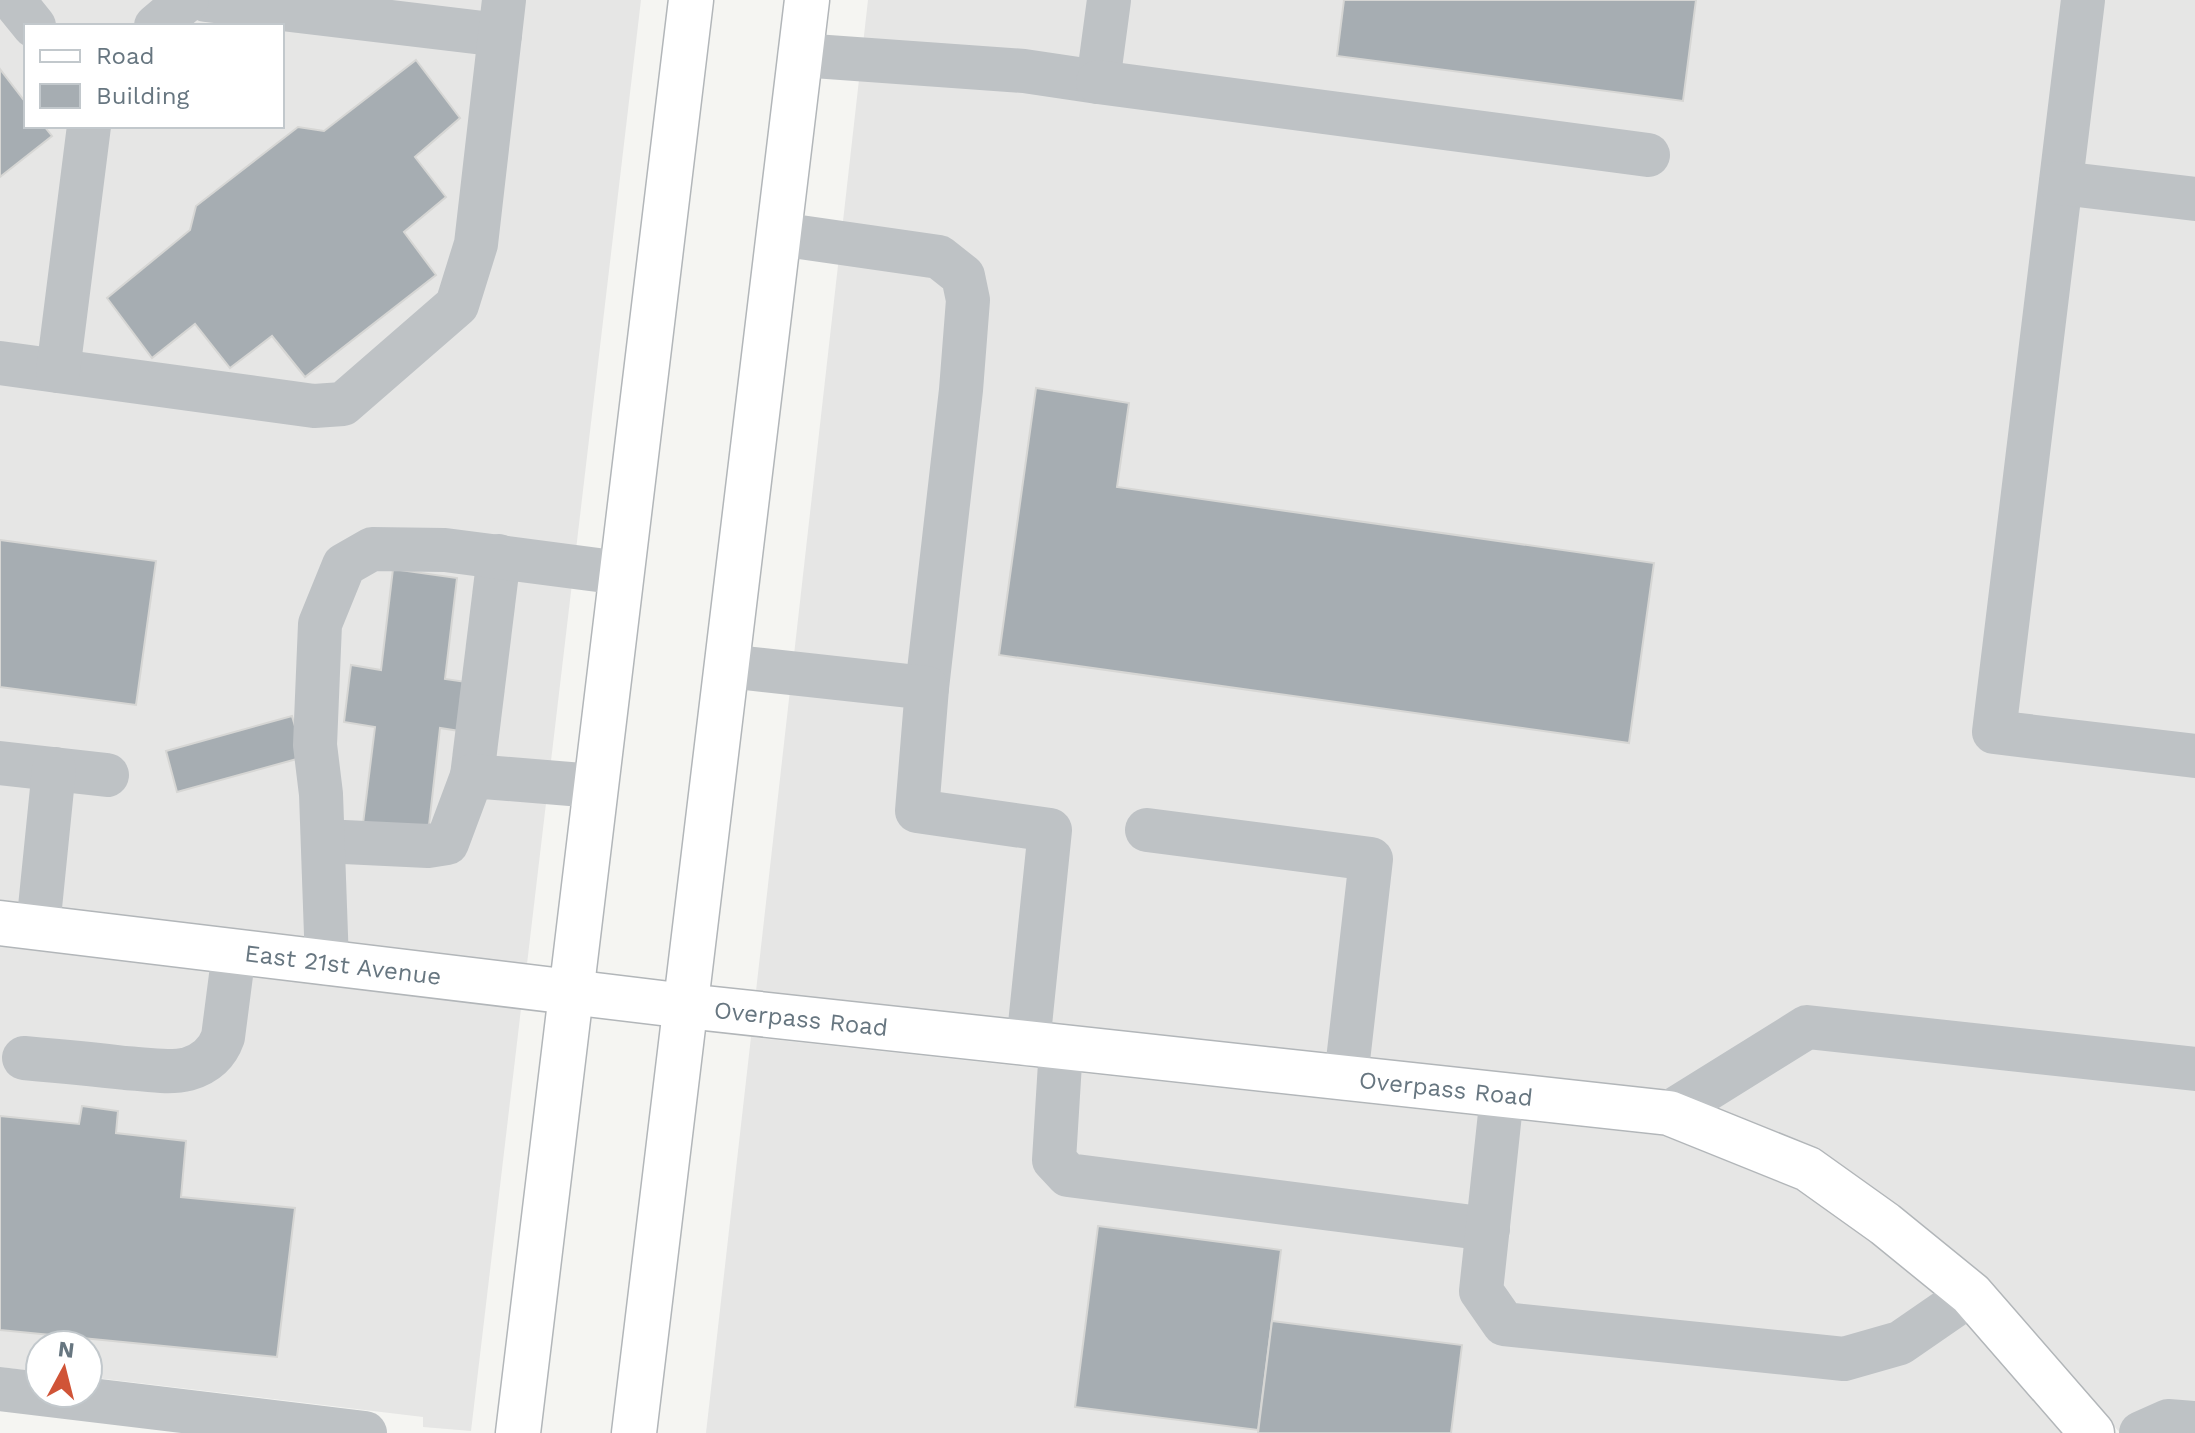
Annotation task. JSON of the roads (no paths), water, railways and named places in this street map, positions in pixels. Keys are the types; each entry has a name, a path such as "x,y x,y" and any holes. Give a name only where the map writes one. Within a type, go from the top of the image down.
{"main road":[{"path":"518,1433 691,0"},
{"path":"634,1433 807,0"},
{"name":"East 21st Avenue","path":"19,925 686,1006"},
{"name":"Overpass Road","path":"686,1006 1669,1113 1808,1169 1885,1224 1971,1294 2092,1433"}],"street":[{"path":"13,0 32,24"},
{"path":"158,24 187,0"},
{"path":"0,363 314,406 343,404 457,305 476,244 502,18 206,0"},
{"path":"1098,82 1109,0"},
{"path":"2083,0 1994,732 2195,756"},
{"path":"800,55 1024,71 1648,155"},
{"path":"58,371 89,128"},
{"path":"2061,183 2195,199"},
{"path":"779,234 939,257 963,276 968,300 961,390 927,688 917,811 1050,830 1044,1046 1054,1160 1068,1175 1488,1229"},
{"path":"327,963 321,794 315,745 320,624 344,565 372,549 445,550 621,573"},
{"path":"323,841 428,846 447,843 472,776 499,556"},
{"path":"727,666 927,688"},
{"path":"0,763 107,775"},
{"path":"19,925 54,769"},
{"path":"472,776 595,786"},
{"path":"1147,830 1371,859 1346,1078"},
{"path":"24,1058 156,1071 184,1070 202,1064 220,1046 223,1037 234,952"},
{"path":"1669,1113 1807,1027 2195,1069"},
{"path":"1502,1095 1481,1291 1504,1324 1844,1359 1900,1343 1971,1294"},
{"path":"0,1389 365,1433"},
{"path":"2141,1433 2168,1421 2195,1423"}]}
